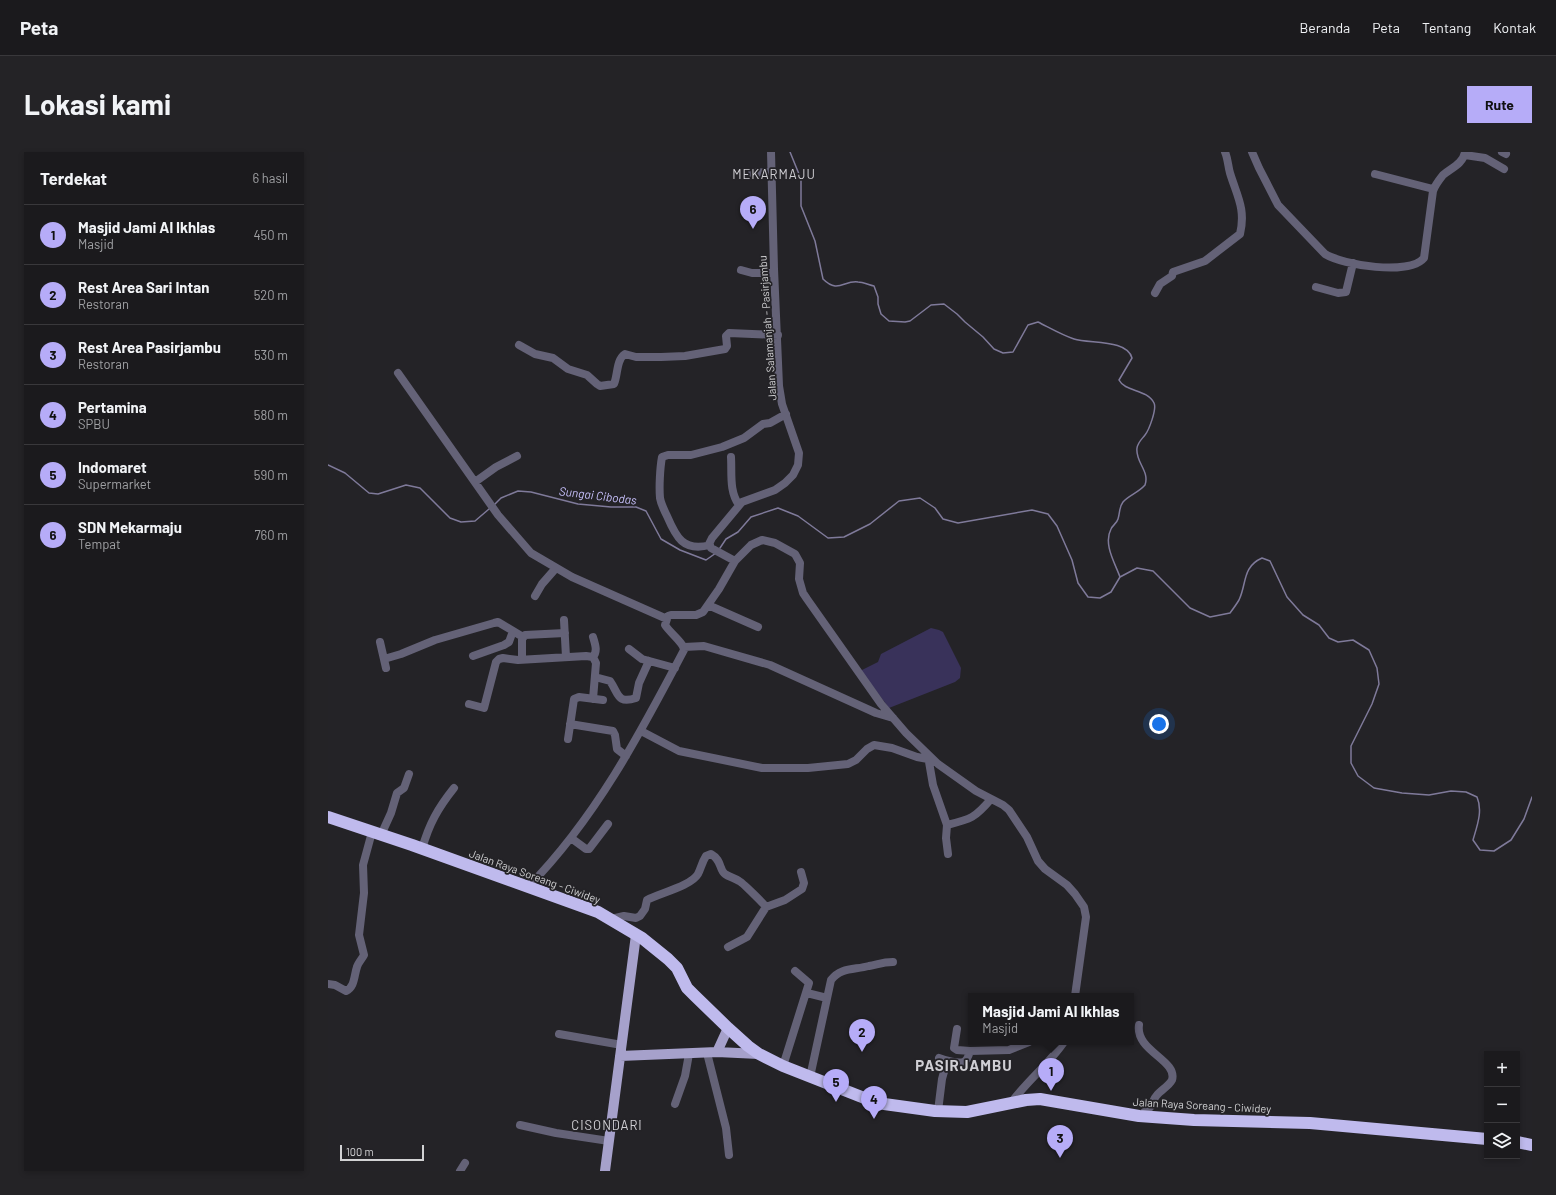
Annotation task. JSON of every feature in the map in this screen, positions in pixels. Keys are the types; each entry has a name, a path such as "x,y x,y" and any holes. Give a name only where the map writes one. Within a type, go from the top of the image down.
{"highway":[{"name":"Jalan Raya Soreang - Ciwidey","path":"328,817 580,904 611,919 636,935 668,959 677,968 691,991 728,1028 759,1054 783,1066 877,1103 938,1111 967,1112 1026,1100 1040,1099 1054,1100 1139,1116 1194,1120 1310,1122 1484,1140"},
{"path":"1520,1143 1532,1145"}],"main road":[{"path":"604,1171 636,935"},
{"path":"712,1053 728,1028"},
{"path":"620,1056 712,1053 759,1054"}],"street":[{"name":"Jalan Salamanjah - Pasirjambu","path":"712,547 712,538 739,505 747,499 780,487 793,475 798,465 799,453 780,396 770,152"},
{"path":"1155,293 1160,284 1172,276 1173,272 1205,261 1240,234 1242,205 1233,184 1225,152"},
{"path":"1252,152 1278,205 1325,254 1330,257 1353,263 1391,267 1409,266 1421,262 1424,258 1433,189 1443,176 1457,166 1463,159 1465,153 1485,158 1504,169"},
{"path":"752,173 771,172"},
{"path":"1375,174 1433,189"},
{"path":"1316,287 1338,293 1346,292 1353,263"},
{"path":"741,270 752,273 774,273"},
{"path":"520,345 535,354 553,358 568,369 587,375 600,386 614,384 619,361 625,354 643,358 691,355 725,349 727,346 726,336 729,333 778,335"},
{"path":"398,373 498,515 531,553 572,577 667,619"},
{"path":"735,561 712,547 698,548 691,546 683,542 674,532 660,498 662,457 668,455 691,455 722,447 744,438 763,424 770,423 786,414"},
{"path":"475,482 496,467 517,456"},
{"path":"732,457 732,491 739,505"},
{"path":"684,647 665,625 667,619 671,615 700,614 719,589 735,561 751,544 762,540 775,543 795,554 800,563 799,579 806,600 881,704 928,758 976,791 1003,804 1009,810 1026,837 1038,861 1045,869 1067,885 1084,907 1086,917 1081,944 1075,993"},
{"path":"535,596 542,584 556,568"},
{"path":"708,605 758,627"},
{"path":"564,620 566,657"},
{"path":"384,659 401,654 435,640 498,622 523,636 565,633"},
{"path":"473,656 509,642 513,631"},
{"path":"522,659 523,636"},
{"path":"593,637 596,646 593,658"},
{"path":"380,642 386,668"},
{"path":"684,647 704,646 770,665 876,713 893,718"},
{"path":"528,887 571,838 626,756 675,668 684,647"},
{"path":"629,649 638,657 675,668"},
{"path":"487,651 499,659 586,656 593,658 596,663 593,699"},
{"path":"469,704 484,708 495,666 499,659"},
{"path":"595,677 610,681 623,701 631,700 636,698 639,683 649,661"},
{"path":"568,739 574,699 579,697 603,700"},
{"path":"570,724 613,731 617,749 626,756"},
{"path":"641,731 679,752 762,768 808,768 848,764 856,760 867,749 874,746 892,748 917,758 928,758"},
{"path":"928,758 933,785 947,825 946,838 948,854"},
{"path":"328,984 335,985 346,991 349,990 354,981 357,965 364,955 359,935 364,893 363,865 377,833 391,813 397,793 404,788 409,774"},
{"path":"422,849 434,814 454,788"},
{"path":"947,825 975,816 992,799"},
{"path":"571,838 586,849 589,849 608,824"},
{"path":"611,919 624,916 636,918 640,916 645,909 647,900 673,889 698,875 702,861 708,854 717,859 725,874 740,881 766,907"},
{"path":"728,947 746,937 766,907 785,900 802,889 804,883 801,872"},
{"path":"810,1077 831,980 841,972 850,969 867,967 876,963 894,962"},
{"path":"783,1066 810,983 795,971"},
{"path":"807,993 827,998"},
{"path":"1139,1025 1139,1036 1153,1053 1169,1065 1172,1071 1172,1078 1170,1083 1155,1097 1150,1106 1139,1116"},
{"path":"957,1029 954,1048 957,1050 970,1052 1009,1050 1022,1045"},
{"path":"559,1034 622,1045"},
{"path":"1011,1103 1020,1090 1042,1068 1061,1045"},
{"path":"938,1058 948,1061 965,1061 970,1052"},
{"path":"712,1053 726,1128 728,1155"},
{"path":"675,1104 685,1076 689,1054"},
{"path":"938,1111 942,1079 948,1061"},
{"path":"520,1125 556,1133 609,1141"},
{"path":"460,1171 465,1163"}],"shaded area":[{"path":"931,628 943,632 961,668 960,678 955,682 889,708 862,670 878,662 881,654"}],"waterway":[{"path":"790,152 801,179 801,206 815,241 823,279 833,286 853,282 862,282 874,286 878,297 878,304 881,314 889,321 910,321 931,305 944,304 983,337 994,349 1003,353 1013,352 1028,325 1038,322 1074,339 1116,345 1129,352 1132,358 1119,380 1126,387 1151,398 1155,406 1154,414 1147,432 1139,442 1137,448 1138,458 1146,475 1145,485 1123,502 1120,508 1119,517 1109,535 1109,547 1120,577"},
{"name":"Sungai Cibodas","path":"328,465 345,473 369,493 378,494 406,485 420,488 450,518 461,522 475,521 489,509"},
{"name":"Sungai Cibodas","path":"494,505 501,498 518,491 531,492 578,504 611,507 636,507 646,511 661,539 680,550 706,560 716,553"},
{"name":"Sungai Cibodas","path":"720,548 726,539 738,532 751,517 778,508 798,516 828,538 844,537 870,524 899,501 920,498 935,508 943,519 958,523 1032,510 1048,514 1057,526 1072,560 1078,583 1088,597 1100,598 1111,592 1120,577 1137,568 1153,571 1190,608 1210,617 1230,613 1239,600 1248,571 1251,566 1262,558 1270,561 1287,597 1303,615 1319,625 1329,638 1338,642 1353,640 1369,650 1377,668 1379,684 1372,704 1351,746 1351,763 1358,776 1374,788 1402,793 1429,795 1451,791 1466,792 1477,797 1479,802 1478,824 1473,840 1480,850 1494,851 1511,840 1524,819 1532,797"}],"place":[{"name":"SDN Mekarmaju","path":"753,229"},
{"name":"Rest Area Sari Intan","path":"862,1052"},
{"name":"Masjid Jami Al Ikhlas","path":"1051,1091"},
{"name":"Indomaret","path":"836,1102"},
{"name":"Pertamina","path":"874,1119"},
{"name":"Rest Area Pasirjambu","path":"1060,1158"}],"district":[{"name":"MEKARMAJU","path":"774,174"},
{"name":"PASIRJAMBU","path":"964,1065"},
{"name":"CISONDARI","path":"607,1125"}]}
